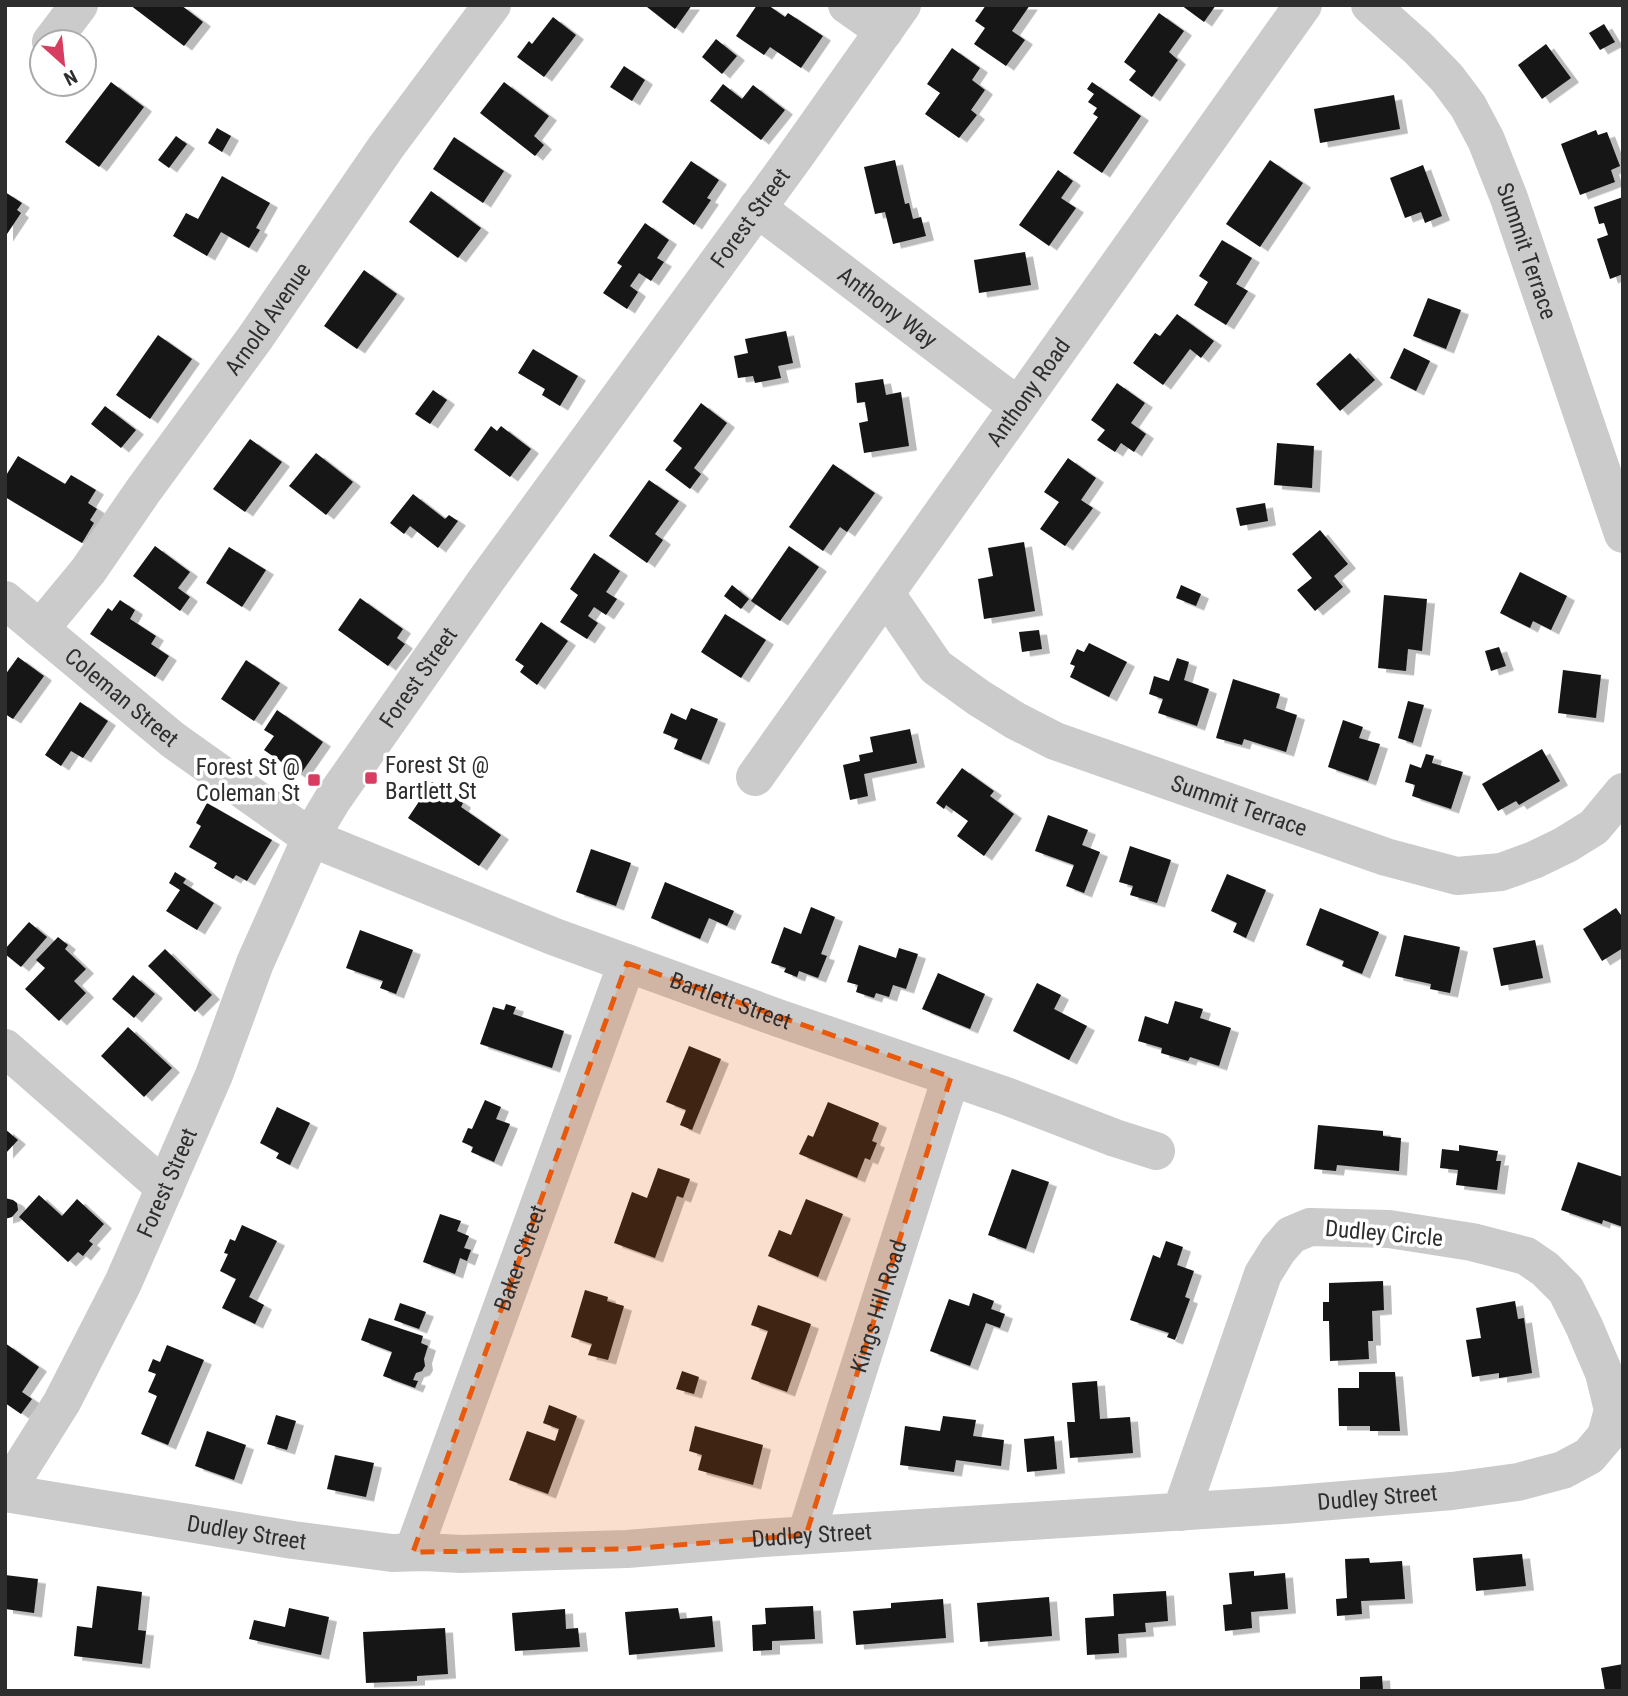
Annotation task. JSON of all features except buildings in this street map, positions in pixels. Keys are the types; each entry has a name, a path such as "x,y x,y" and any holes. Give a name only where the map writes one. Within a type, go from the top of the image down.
{"street":[{"path":"62,28 79,5"},
{"name":"Arnold Avenue","path":"40,629 88,571 255,338 386,146 492,5"},
{"path":"847,5 893,18"},
{"name":"Anthony Road","path":"755,777 1303,5"},
{"name":"Summit Terrace","path":"1370,5 1447,78 1468,106 1486,141 1509,198 1623,534"},
{"name":"Forest Street","path":"5,1486 20,1469 62,1402 123,1283 214,1075 255,963 311,838 333,799 487,579 893,18"},
{"name":"Anthony Way","path":"757,208 1018,407"},
{"name":"Summit Terrace","path":"886,594 936,667 979,698 1055,741 1386,857 1457,876 1502,872 1565,845 1594,827 1623,792"},
{"name":"Coleman Street","path":"5,600 173,740 311,838"},
{"name":"Bartlett Street","path":"311,838 555,937 781,1019 1006,1096 1156,1152"},
{"name":"Baker Street","path":"413,1552 628,963"},
{"path":"5,1048 165,1188"},
{"name":"Kings Hill Road","path":"806,1535 950,1077"},
{"name":"Dudley Circle","path":"1181,1512 1263,1274 1291,1235 1310,1227 1389,1229 1472,1242 1526,1256 1545,1269 1566,1290 1604,1373 1613,1410 1606,1436"},
{"name":"Dudley Street","path":"5,1493 293,1540 392,1553 461,1554 627,1549 1283,1505 1452,1491 1518,1482 1563,1470 1589,1456 1606,1436"}],"highlighted area":[{"path":"627,963 951,1077 806,1535 627,1549 413,1552"}],"place":[{"name":"Forest St @ Bartlett St","path":"371,778"},
{"name":"Forest St @ Coleman St","path":"314,780"}]}
